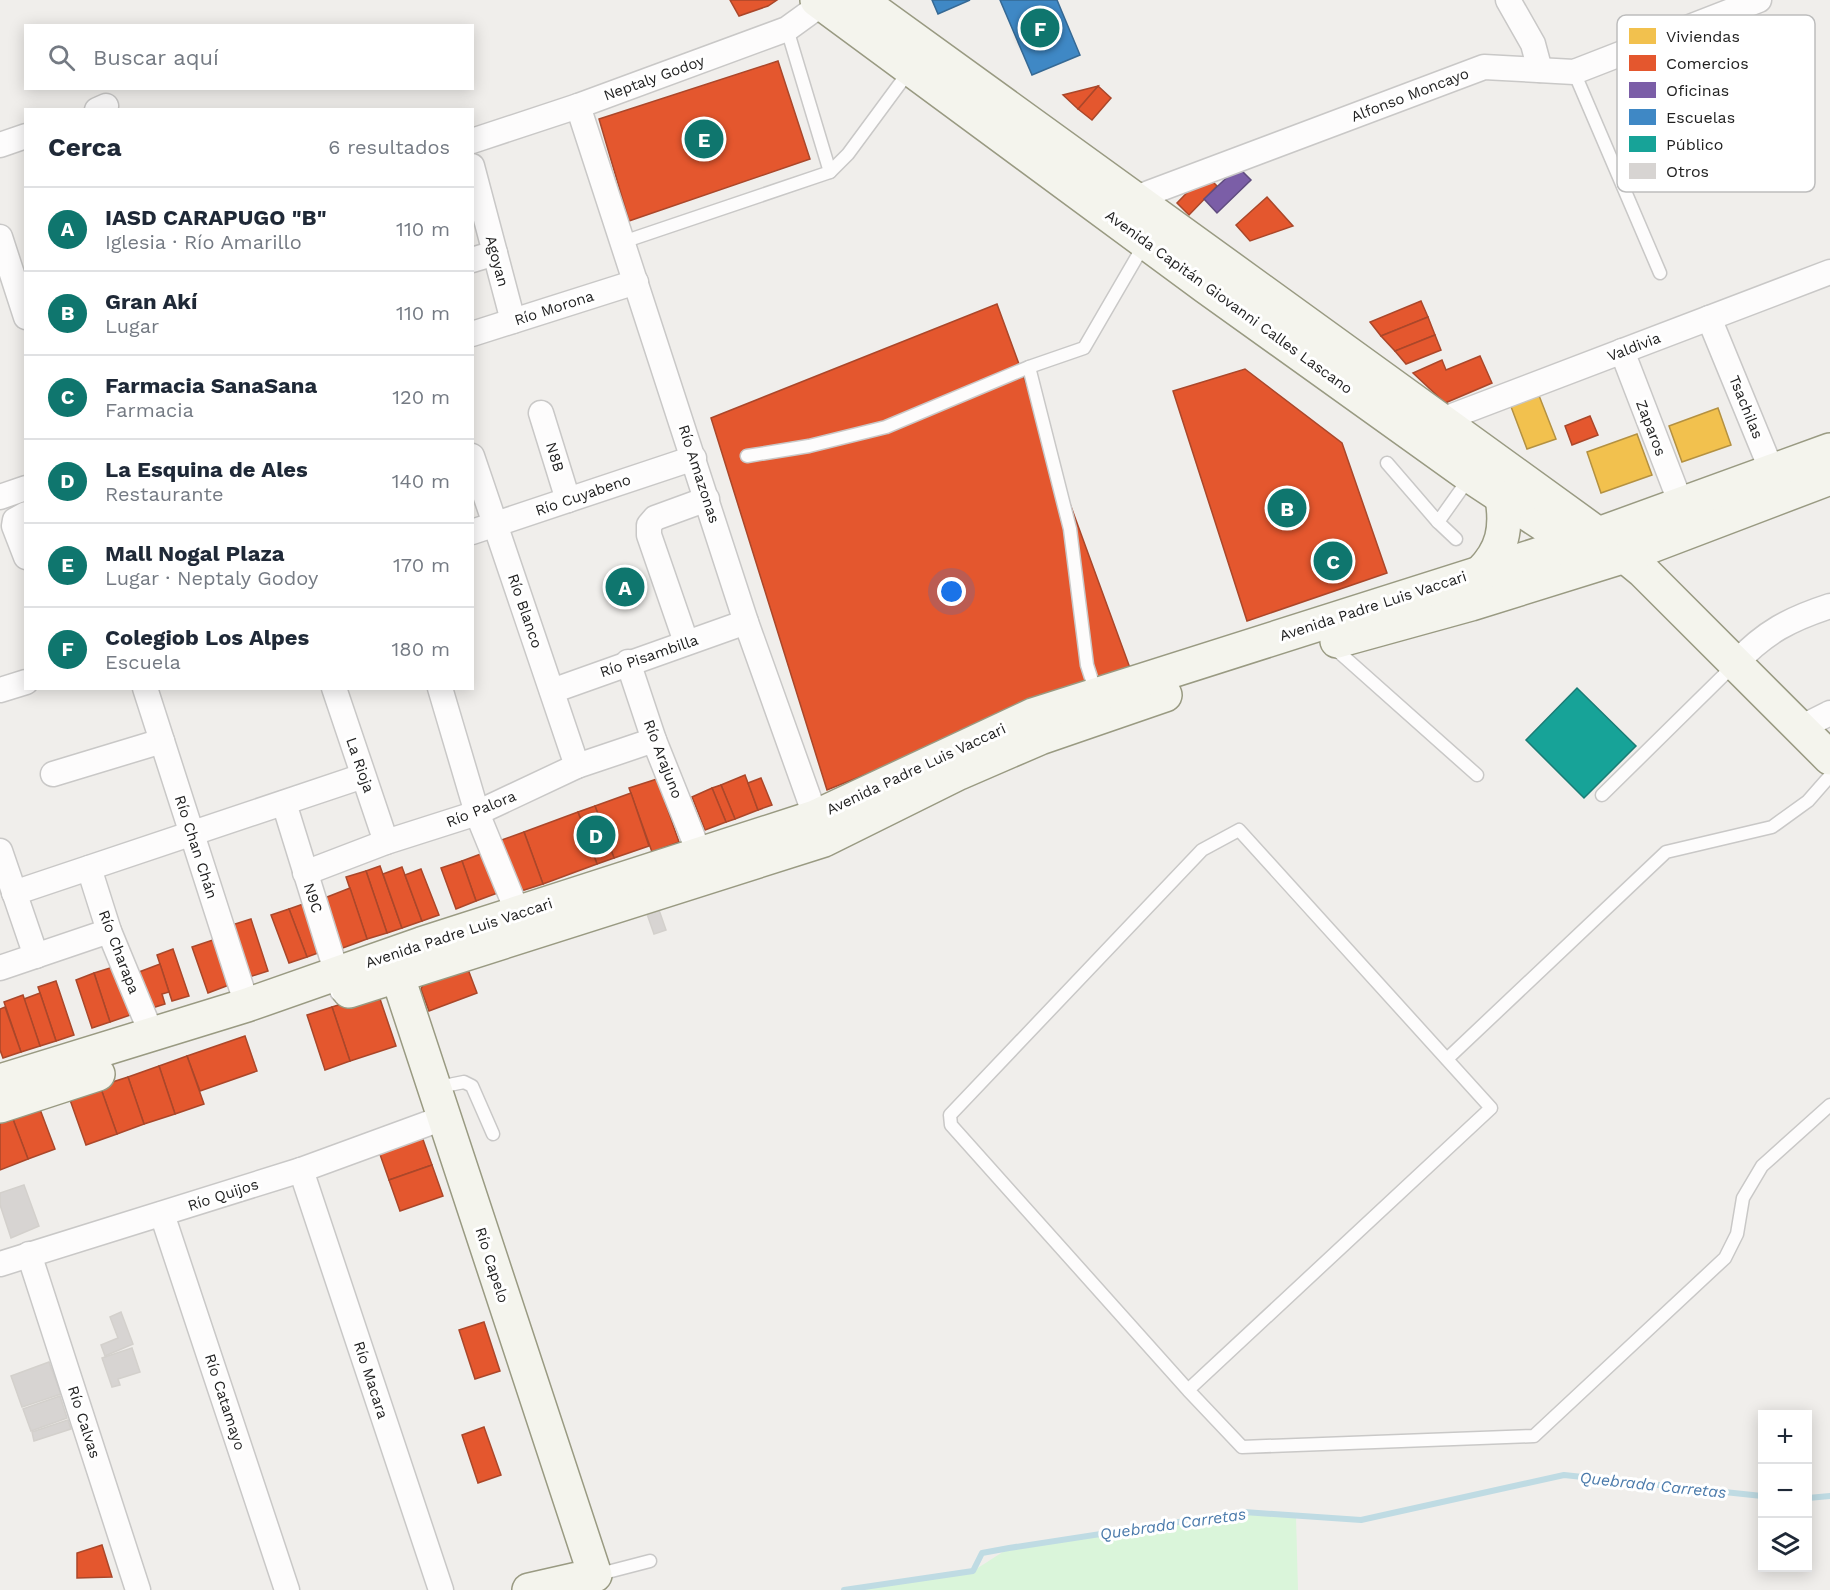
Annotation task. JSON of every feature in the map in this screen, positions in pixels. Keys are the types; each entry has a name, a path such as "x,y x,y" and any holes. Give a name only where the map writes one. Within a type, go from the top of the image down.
{"main road":[{"name":"Avenida Capitán Giovanni Calles Lascano","path":"860,0 1438,421 1600,549 1654,584 1830,758"},
{"name":"Avenida Capitán Giovanni Calles Lascano","path":"822,1 1146,242 1470,476 1502,498 1600,549"},
{"name":"Avenida Padre Luis Vaccari","path":"0,1106 340,983 819,829 1040,738 1202,682 1329,643 1471,604 1600,549 1777,484 1830,450"},
{"name":"Avenida Padre Luis Vaccari","path":"394,965 518,913 700,855 819,829 1033,715 1096,693 1481,573 1600,549 1681,504 1777,484 1830,478"},
{"path":"1481,573 1492,561 1504,535 1505,517 1502,498"},
{"name":"Río Capelo","path":"394,965 595,1575"},
{"name":"Avenida Padre Luis Vaccari","path":"0,1081 247,1005 340,983"},
{"path":"529,1590 595,1575"}],"street":[{"path":"1508,0 1533,44 1540,70"},
{"name":"Neptaly Godoy","path":"474,140 578,106 787,29 822,1"},
{"name":"Alfonso Moncayo","path":"1716,15 1748,2"},
{"name":"Alfonso Moncayo","path":"1134,199 1484,67 1574,72 1617,55"},
{"name":"Río Amazonas","path":"578,106 746,622 819,829"},
{"path":"0,145 24,137"},
{"name":"Agoyan","path":"474,174 513,321"},
{"path":"0,237 14,292 24,313"},
{"path":"474,259 495,253"},
{"name":"Valdivia","path":"1438,421 1709,318 1828,280"},
{"name":"Río Morona","path":"474,333 636,282"},
{"name":"Tsachilas","path":"1709,318 1777,484"},
{"name":"Zaparos","path":"1622,351 1681,504"},
{"name":"N8B","path":"541,413 568,500"},
{"name":"Río Cuyabeno","path":"474,531 694,458"},
{"name":"Río Blanco","path":"474,462 577,766"},
{"path":"0,497 24,489"},
{"path":"686,642 649,535 650,525 655,518 707,500"},
{"path":"24,515 15,520 14,526 24,552"},
{"path":"1736,663 1756,642 1792,619 1830,606"},
{"name":"Río Pisambilla","path":"552,691 628,662 746,622"},
{"name":"Río Arajuno","path":"628,662 654,740 700,855"},
{"path":"0,690 24,683"},
{"name":"Río Chan Chán","path":"146,690 247,1005"},
{"name":"La Rioja","path":"335,690 386,842"},
{"path":"441,690 477,813 518,913"},
{"path":"1800,728 1830,713"},
{"name":"Río Palora","path":"305,873 386,842 477,813 577,766 654,740"},
{"path":"53,774 162,741"},
{"path":"14,893 363,776"},
{"name":"N9C","path":"284,803 340,983"},
{"path":"0,851 36,956"},
{"name":"Río Charapa","path":"89,868 110,931 152,1035"},
{"path":"0,968 110,931"},
{"name":"Río Quijos","path":"0,1264 301,1170 438,1103"},
{"name":"Río Macara","path":"301,1170 441,1590"},
{"name":"Río Catamayo","path":"162,1214 287,1590"},
{"name":"Río Calvas","path":"29,1254 138,1590"}],"lane":[{"path":"787,29 830,172"},
{"path":"623,242 830,172 848,154 900,87 911,69"},
{"path":"1574,72 1617,172"},
{"path":"1625,192 1660,273"},
{"path":"747,456 809,446 886,427 1029,367 1084,348 1146,242"},
{"path":"1029,367 1070,529 1087,665 1096,693"},
{"path":"1387,463 1438,522 1456,539"},
{"path":"1438,522 1459,496 1470,476"},
{"path":"1329,643 1477,775"},
{"path":"1602,795 1708,694 1736,663"},
{"path":"1447,1059 1666,852 1772,827 1808,801 1830,776"},
{"path":"1188,1390 1491,1108 1239,830 1202,850 950,1115 951,1125 1188,1390 1242,1447 1534,1436 1725,1258 1737,1234 1743,1198 1762,1166 1830,1105"},
{"path":"438,1103 458,1082 472,1086 493,1134"},
{"path":"595,1575 650,1561"}],"green space":[{"path":"1244,1512 1296,1516 1298,1590 844,1590 973,1571 1009,1548"}],"building: Viviendas":[{"path":"1538,393 1556,439 1527,449 1510,404"},
{"path":"1718,408 1731,445 1682,462 1669,426"},
{"path":"1637,434 1652,475 1601,493 1587,452"}],"building: Comercios":[{"path":"730,0 777,0 768,6 739,16"},
{"path":"778,61 810,159 629,221 599,119"},
{"path":"1098,86 1111,98 1092,120 1078,109"},
{"path":"1098,86 1078,109 1063,95"},
{"path":"1205,174 1217,186 1189,215 1177,203"},
{"path":"1267,197 1293,226 1250,241 1236,225"},
{"path":"1421,301 1428,317 1381,336 1370,322"},
{"path":"997,304 1130,668 827,790 711,418"},
{"path":"1428,317 1435,335 1395,351 1381,336"},
{"path":"1435,335 1441,350 1406,364 1395,351"},
{"path":"1480,356 1492,383 1445,403 1413,373 1442,360 1446,370"},
{"path":"1245,369 1342,443 1387,573 1247,621 1173,391"},
{"path":"1590,416 1598,435 1572,445 1565,426"},
{"path":"745,775 758,810 735,819 721,785"},
{"path":"761,778 772,805 758,810 748,783"},
{"path":"657,779 679,842 652,852 629,788"},
{"path":"721,785 735,819 726,822 712,788"},
{"path":"712,788 726,822 705,830 692,797"},
{"path":"631,793 649,846 614,858 595,806"},
{"path":"595,806 614,858 597,864 578,812"},
{"path":"578,812 597,864 543,884 524,832"},
{"path":"524,832 543,884 515,893 496,842"},
{"path":"486,852 500,892 476,901 462,861"},
{"path":"462,861 476,901 456,909 441,868"},
{"path":"380,866 402,928 387,933 366,871"},
{"path":"402,867 422,921 402,928 383,874"},
{"path":"421,869 439,915 422,921 405,875"},
{"path":"366,871 387,933 367,939 346,877"},
{"path":"350,888 367,939 340,949 322,899"},
{"path":"309,902 326,950 307,957 289,909"},
{"path":"289,909 307,957 289,963 271,915"},
{"path":"251,919 268,971 249,977 232,925"},
{"path":"213,940 229,985 208,993 192,947"},
{"path":"173,949 189,996 172,1001 157,955"},
{"path":"123,964 139,1012 110,1022 94,973"},
{"path":"160,964 169,992 162,994 165,1004 152,1008 139,972"},
{"path":"466,964 477,993 429,1011 421,989 426,979"},
{"path":"94,973 110,1022 92,1028 76,980"},
{"path":"56,981 74,1035 56,1041 38,987"},
{"path":"40,993 56,1041 40,1046 24,999"},
{"path":"375,993 379,996 396,1046 350,1061 332,1007"},
{"path":"23,995 40,1046 21,1052 4,1002"},
{"path":"5,1007 21,1052 3,1058 0,1050 0,1009"},
{"path":"332,1007 350,1061 325,1070 307,1015"},
{"path":"245,1036 257,1071 200,1091 187,1056"},
{"path":"187,1056 204,1104 175,1114 159,1066"},
{"path":"159,1066 175,1114 144,1124 128,1077"},
{"path":"128,1077 144,1124 117,1134 100,1086"},
{"path":"100,1086 117,1134 86,1145 69,1097"},
{"path":"38,1104 55,1149 28,1159 11,1114"},
{"path":"11,1114 28,1159 0,1170 0,1118"},
{"path":"420,1131 432,1165 389,1180 377,1146"},
{"path":"432,1165 443,1196 400,1211 389,1180"},
{"path":"484,1322 500,1371 475,1379 459,1330"},
{"path":"484,1427 501,1475 478,1483 462,1435"},
{"path":"102,1545 112,1577 77,1578 77,1553"}],"building: Oficinas":[{"path":"1238,167 1251,180 1217,213 1204,199"}],"building: Escuelas":[{"path":"932,0 970,0 938,14"},
{"path":"1000,0 1057,0 1080,55 1032,75"}],"building: Público":[{"path":"629,581 631,590 621,593 618,584"},
{"path":"1577,688 1636,746 1584,798 1526,740"}],"building: Otros":[{"path":"659,910 666,930 654,934 647,914"},
{"path":"24,1185 39,1226 11,1238 0,1205 0,1193"},
{"path":"121,1312 133,1344 105,1356 101,1345 118,1338 110,1317"},
{"path":"132,1348 140,1372 118,1379 120,1385 112,1387 102,1358"},
{"path":"49,1362 61,1394 22,1407 11,1376"},
{"path":"60,1396 67,1418 31,1431 23,1409"},
{"path":"68,1420 71,1429 34,1441 32,1432"}],"waterway":[{"name":"Quebrada Carretas","path":"844,1590 973,1571 982,1553 1009,1548 1244,1512 1361,1520 1564,1475 1758,1496"},
{"name":"Quebrada Carretas","path":"1812,1498 1830,1496"}],"place":[{"name":"Colegiob Los Alpes","path":"1040,28"},
{"name":"Mall Nogal Plaza","path":"704,139"},
{"name":"Gran Akí","path":"1287,508"},
{"name":"Farmacia SanaSana","path":"1333,561"},
{"name":"IASD CARAPUGO \"B\"","path":"625,587"},
{"name":"La Esquina de Ales","path":"596,835"}]}
